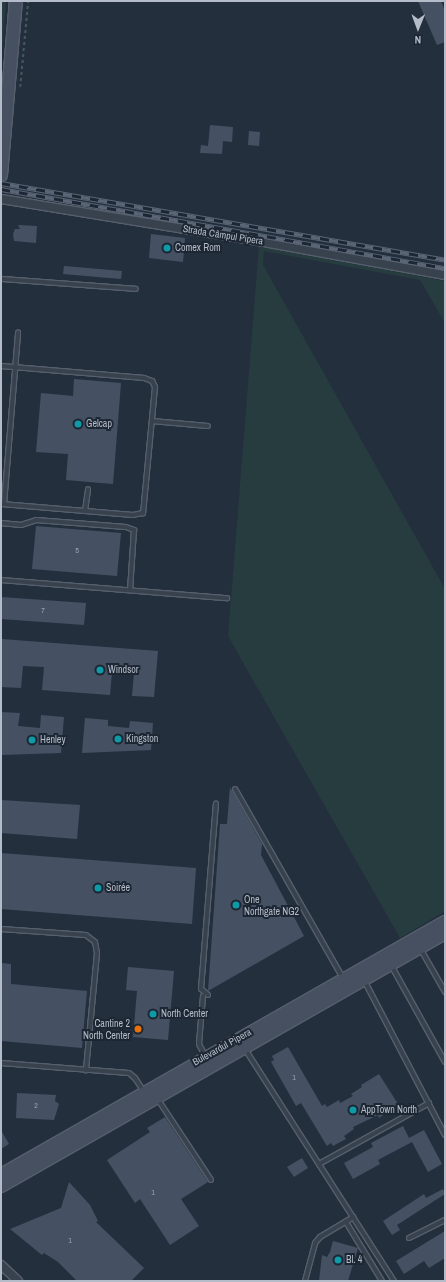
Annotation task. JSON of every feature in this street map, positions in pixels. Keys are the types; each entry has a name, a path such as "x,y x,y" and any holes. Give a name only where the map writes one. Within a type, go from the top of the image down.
{"main road":[{"path":"1,175 16,1"},
{"name":"Bulevardul Pipera","path":"1,1175 205,1057 445,922"},
{"name":"Bulevardul Pipera","path":"1,1186 445,933"}],"street":[{"name":"Strada Câmpul Pipera","path":"1,199 269,243 445,275"},
{"path":"1,1265 18,1281"}],"lane":[{"path":"1,279 136,288"},
{"path":"1,366 16,367 148,379 155,387 143,513 133,515 3,504 16,367 18,333"},
{"path":"152,421 208,426"},
{"path":"86,511 88,489"},
{"path":"1,524 21,525 36,520 126,527 134,530 130,590"},
{"path":"1,580 227,598"},
{"path":"235,789 344,980"},
{"path":"205,1057 199,1044 205,996 201,989 216,804"},
{"path":"1,929 86,935 95,942 97,952 86,1070"},
{"path":"420,947 445,992"},
{"path":"391,964 445,1062"},
{"path":"364,979 445,1136"},
{"path":"245,1048 394,1281"},
{"path":"1,1063 129,1073 135,1078 144,1093"},
{"path":"157,1097 211,1180"},
{"path":"319,1164 428,1103"},
{"path":"306,1281 315,1243 320,1237 353,1218"},
{"path":"409,1238 445,1220"},
{"path":"346,1222 382,1281"}],"green space":[{"path":"1,1 6,1 1,63"},
{"path":"259,246 445,281 445,323 420,280 264,251 263,265 445,589 445,911 400,938 228,636"}],"building":[{"path":"418,1 441,1 445,11 445,42 437,45"},
{"path":"210,125 233,127 232,142 223,141 222,154 200,153 201,145 208,146"},
{"path":"249,131 260,132 259,146 248,145"},
{"path":"18,225 37,226 36,243 14,241 13,234 15,229 20,229"},
{"name":"Comex Rom","path":"151,234 185,238 183,262 149,258"},
{"path":"64,266 122,271 121,279 63,274"},
{"name":"Gelcap","path":"74,379 121,383 113,484 66,480 68,454 36,452 41,393 73,396"},
{"path":"36,526 121,533 117,576 32,569"},
{"path":"1,597 86,603 84,625 1,619"},
{"name":"Windsor","path":"2,639 158,651 154,697 132,696 134,674 112,673 110,695 42,690 44,667 23,666 21,688 1,687"},
{"name":"Henley","path":"1,712 20,713 18,726 40,728 41,715 64,717 61,753 1,755"},
{"name":"Kingston","path":"85,718 108,720 108,726 129,728 130,721 153,723 151,750 82,753"},
{"name":"One Northgate NG2","path":"230,787 262,844 261,855 304,936 208,991 220,824 227,824"},
{"path":"1,800 80,805 77,839 1,833"},
{"name":"Soirée","path":"1,853 196,868 192,924 1,909"},
{"path":"1,963 11,964 11,984 87,991 82,1048 1,1041"},
{"name":"North Center","path":"128,967 174,971 168,1040 133,1037 137,991 126,990"},
{"name":"AppTown North","path":"288,1047 322,1106 325,1104 327,1107 339,1100 340,1103 353,1096 351,1094 362,1087 361,1085 379,1074 398,1104 379,1118 378,1115 353,1127 354,1129 344,1136 346,1139 333,1146 331,1143 327,1146 301,1103 296,1106 271,1062 274,1060 272,1056"},
{"path":"17,1093 56,1095 55,1101 59,1104 54,1120 16,1118"},
{"path":"165,1117 208,1182 181,1199 199,1226 170,1245 140,1199 135,1203 107,1160 150,1132 147,1128"},
{"path":"403,1126 409,1138 424,1130 442,1164 428,1172 412,1142 378,1160 380,1164 353,1179 344,1163 373,1147 371,1143"},
{"path":"1,1130 9,1144 1,1149"},
{"path":"302,1158 308,1168 294,1177 287,1167"},
{"path":"69,1182 90,1205 98,1221 96,1222 144,1268 131,1281 77,1281 58,1262 44,1253 42,1255 10,1229 61,1208"},
{"path":"443,1189 445,1194 397,1225 400,1230 392,1235 383,1221 424,1194 426,1198"},
{"path":"445,1231 445,1258 429,1268 424,1261 404,1274 396,1261"},
{"name":"Bl. 4","path":"333,1241 358,1248 348,1281 319,1281 322,1255 327,1257"}],"railway":[{"path":"1,183 445,260"},
{"path":"1,189 445,268"}],"place":[{"name":"Comex Rom","path":"167,248"},
{"name":"Gelcap","path":"78,424"},
{"name":"Windsor","path":"100,670"},
{"name":"Kingston","path":"118,739"},
{"name":"Henley","path":"32,740"},
{"name":"Soirée","path":"98,888"},
{"name":"One Northgate NG2","path":"236,905"},
{"name":"North Center","path":"153,1014"},
{"name":"Cantine 2 North Center","path":"138,1029"},
{"name":"AppTown North","path":"353,1110"},
{"name":"Bl. 4","path":"338,1260"}]}
